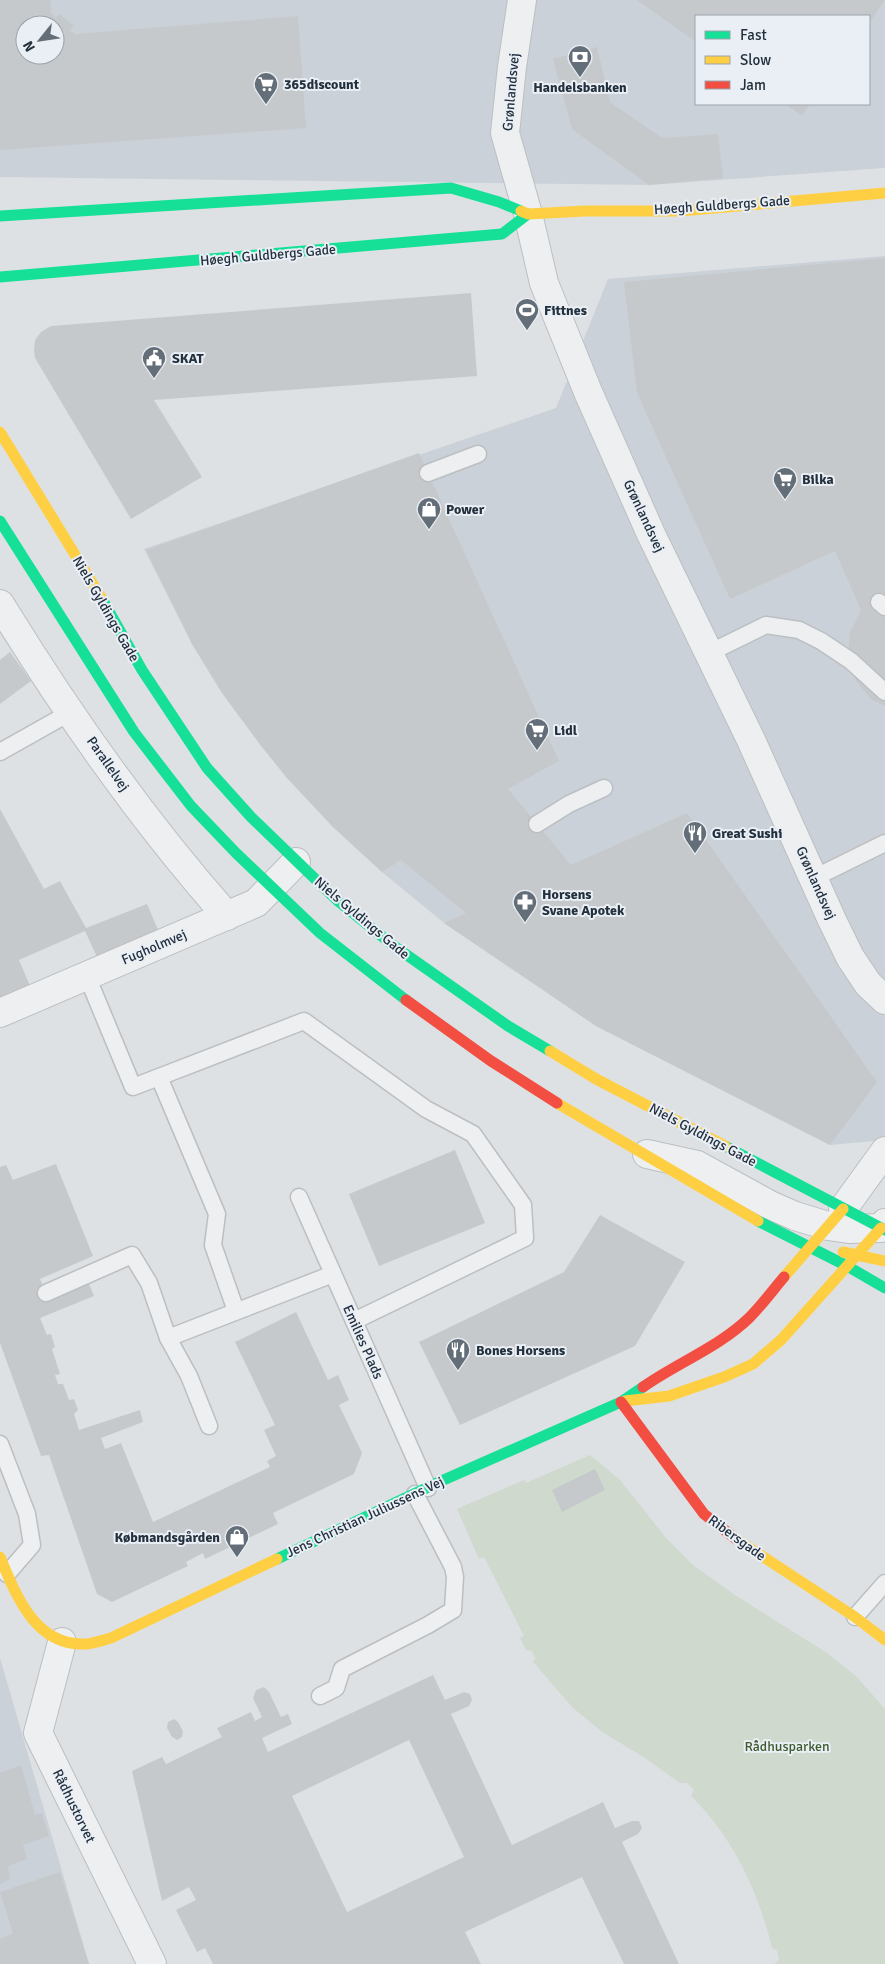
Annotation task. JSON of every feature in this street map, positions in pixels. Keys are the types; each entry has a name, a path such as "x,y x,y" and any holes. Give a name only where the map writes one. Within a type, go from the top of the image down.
{"street":[{"name":"Grønlandsvej","path":"522,0 505,133 528,214 544,283 588,392 651,534 710,653 850,957 868,984 885,1000"},
{"name":"Høegh Guldbergs Gade","path":"0,216 451,188 499,202 528,214 585,210 680,211 885,193"},
{"name":"Høegh Guldbergs Gade","path":"0,277 502,234 528,214"},
{"name":"Niels Gyldings Gade","path":"0,432 103,601 142,670 207,768 296,862 338,901 394,946 508,1026 596,1079 836,1217"},
{"path":"0,521 134,732 191,806 236,853 320,933 375,977 484,1056 540,1093 747,1216 848,1266 885,1288"},
{"name":"Parallelvej","path":"0,604 71,712 137,806 196,881 227,916"},
{"name":"Fugholmvej","path":"0,1013 256,903 296,862"},
{"path":"836,1217 885,1151"},
{"path":"638,1152 697,1165 770,1205 795,1216 836,1217 849,1229 884,1227"},
{"name":"Jens Christian Juliussens Vej","path":"62,1642 84,1644 111,1638 422,1491 621,1402 661,1374 719,1341 748,1318 836,1217"},
{"name":"Jens Christian Juliussens Vej","path":"621,1402 670,1396 724,1377 753,1364 781,1340 884,1227"},
{"path":"809,1248 858,1254 885,1261"},
{"name":"Ribersgade","path":"621,1402 704,1514 730,1535 811,1590 855,1617 885,1640"},
{"path":"0,1557 29,1616 45,1634 62,1642"},
{"name":"Rådhustorvet","path":"62,1642 38,1733 152,1964"}],"lane":[{"path":"428,473 478,454"},
{"path":"710,653 766,624 799,630 851,661 885,692"},
{"path":"0,752 71,712"},
{"path":"537,824 569,804 604,788"},
{"path":"814,878 885,844"},
{"path":"87,976 133,1087 304,1021 426,1109 473,1134 523,1205 525,1238 354,1321"},
{"path":"159,1077 217,1214 213,1245 236,1311"},
{"name":"Emilies Plads","path":"299,1197 354,1321 453,1567 455,1577 453,1610 428,1626 342,1669 336,1688 320,1696"},
{"path":"46,1293 132,1255 149,1284 168,1338 189,1376 209,1426"},
{"path":"168,1338 333,1274"},
{"path":"0,1444 27,1514 32,1545 7,1574"},
{"path":"855,1617 885,1583"}],"shaded area":[{"path":"0,0 885,0 885,168 649,185 0,177"},
{"path":"885,256 885,1140 830,1145 596,1026 444,923 382,872 333,827 287,778 222,693 192,644 144,549 556,408 608,279"},
{"path":"0,1658 89,1964 0,1964"}],"green space":[{"name":"Rådhusparken","path":"590,1455 620,1480 667,1539 693,1565 735,1595 827,1653 856,1676 885,1709 885,1964 774,1964 779,1960 777,1950 772,1948 759,1906 742,1866 719,1829 691,1796 694,1790 687,1783 680,1783 642,1756 602,1732 573,1708 533,1662 535,1658 532,1651 526,1650 520,1638 524,1636 484,1557 479,1559 457,1509 524,1480 526,1483"}],"building":[{"path":"0,0 50,0 51,13 53,15 15,15 15,65 65,65 65,19 74,26 70,30 75,34 298,16 306,128 0,150"},
{"path":"637,0 885,0 870,22 870,15 695,15 695,41"},
{"path":"597,47 610,102 662,138 718,134 723,178 649,185 572,129 553,59"},
{"path":"786,105 809,105 802,116"},
{"name":"Bilka","path":"885,258 885,706 872,700 856,681 848,657 850,632 861,610 835,551 730,599 637,393 624,282"},
{"path":"471,293 477,376 154,400 202,477 131,519 35,358 35,340 41,332 51,326"},
{"path":"419,453 559,761 508,789 571,865 687,813 877,1082 830,1145 596,1026 444,923 466,913 401,860 382,872 333,827 287,778 262,747 222,693 192,644 146,550"},
{"path":"10,652 31,681 0,704 0,660"},
{"path":"0,809 44,889 60,881 86,928 147,904 158,930 97,957 85,931 19,960 30,986 0,999"},
{"path":"455,1150 485,1223 379,1266 349,1194"},
{"path":"56,1164 93,1256 40,1279 49,1300 89,1284 94,1296 40,1318 47,1335 51,1334 55,1347 52,1349 60,1374 55,1375 58,1384 63,1384 69,1400 74,1399 78,1410 74,1414 79,1430 140,1410 143,1422 101,1438 105,1449 121,1443 153,1522 270,1467 267,1461 276,1456 264,1430 275,1425 235,1342 296,1312 328,1380 338,1375 349,1400 339,1405 362,1453 354,1474 273,1513 278,1524 205,1559 203,1553 186,1562 188,1566 112,1602 97,1594 49,1455 41,1456 0,1343 0,1167 6,1165 13,1180"},
{"path":"600,1215 685,1262 635,1346 460,1425 419,1342 564,1272"},
{"path":"595,1469 605,1490 562,1512 552,1490"},
{"path":"433,1675 445,1700 464,1692 470,1694 472,1700 469,1706 451,1714 512,1845 603,1802 615,1828 632,1821 639,1821 642,1828 638,1834 622,1842 679,1964 624,1964 582,1877 465,1932 481,1964 213,1964 205,1948 197,1952 176,1910 196,1900 189,1887 162,1901 132,1771 162,1757 166,1764 222,1737 217,1728 251,1712 255,1721 262,1717 253,1698 256,1690 264,1687 269,1692 281,1717 288,1714 292,1724 262,1738 268,1752","holes":["409,1740 464,1857 347,1912 292,1796"]},
{"path":"174,1719 183,1731 182,1737 177,1740 172,1737 167,1728 168,1722"},
{"path":"21,1765 35,1815 42,1813 49,1836 23,1845 27,1859 8,1866 10,1879 0,1884 0,1773"},
{"path":"60,1872 89,1964 0,1964 0,1939 13,1933 0,1892"}],"traffic: fast":[{"path":"0,216 451,188 499,202 521,211"},
{"path":"0,277 502,234 528,214"},
{"path":"0,521 134,732 191,806 236,853 320,933 406,1000"},
{"path":"102,599 142,670 207,768 251,817 338,901 394,946 508,1026 550,1051"},
{"path":"725,1146 885,1230"},
{"path":"758,1221 847,1266 885,1288"},
{"path":"277,1559 439,1482 621,1402 643,1387"}],"traffic: slow":[{"path":"521,211 528,214 585,211 680,211 885,193"},
{"path":"0,432 102,599"},
{"path":"550,1051 596,1079 725,1146"},
{"path":"557,1103 758,1221"},
{"path":"784,1277 843,1209"},
{"path":"625,1401 669,1396 724,1377 753,1364 781,1340 881,1228"},
{"path":"843,1252 885,1261"},
{"path":"736,1539 855,1617 885,1640"},
{"path":"0,1557 21,1602 40,1627 53,1637 68,1642 85,1644 111,1638 277,1559"}],"traffic: jam":[{"path":"406,1000 491,1061 557,1103"},
{"path":"643,1387 725,1338 754,1313 784,1277"},
{"path":"621,1402 704,1514 736,1539"}],"place":[{"name":"Handelsbanken","path":"580,78"},
{"name":"365discount","path":"266,105"},
{"name":"Fittnes","path":"527,331"},
{"name":"SKAT","path":"154,379"},
{"name":"Bilka","path":"785,500"},
{"name":"Power","path":"429,530"},
{"name":"Lidl","path":"537,751"},
{"name":"Great Sushi","path":"695,854"},
{"name":"Horsens Svane Apotek","path":"525,923"},
{"name":"Bones Horsens","path":"458,1371"},
{"name":"Købmandsgården","path":"237,1558"}]}
